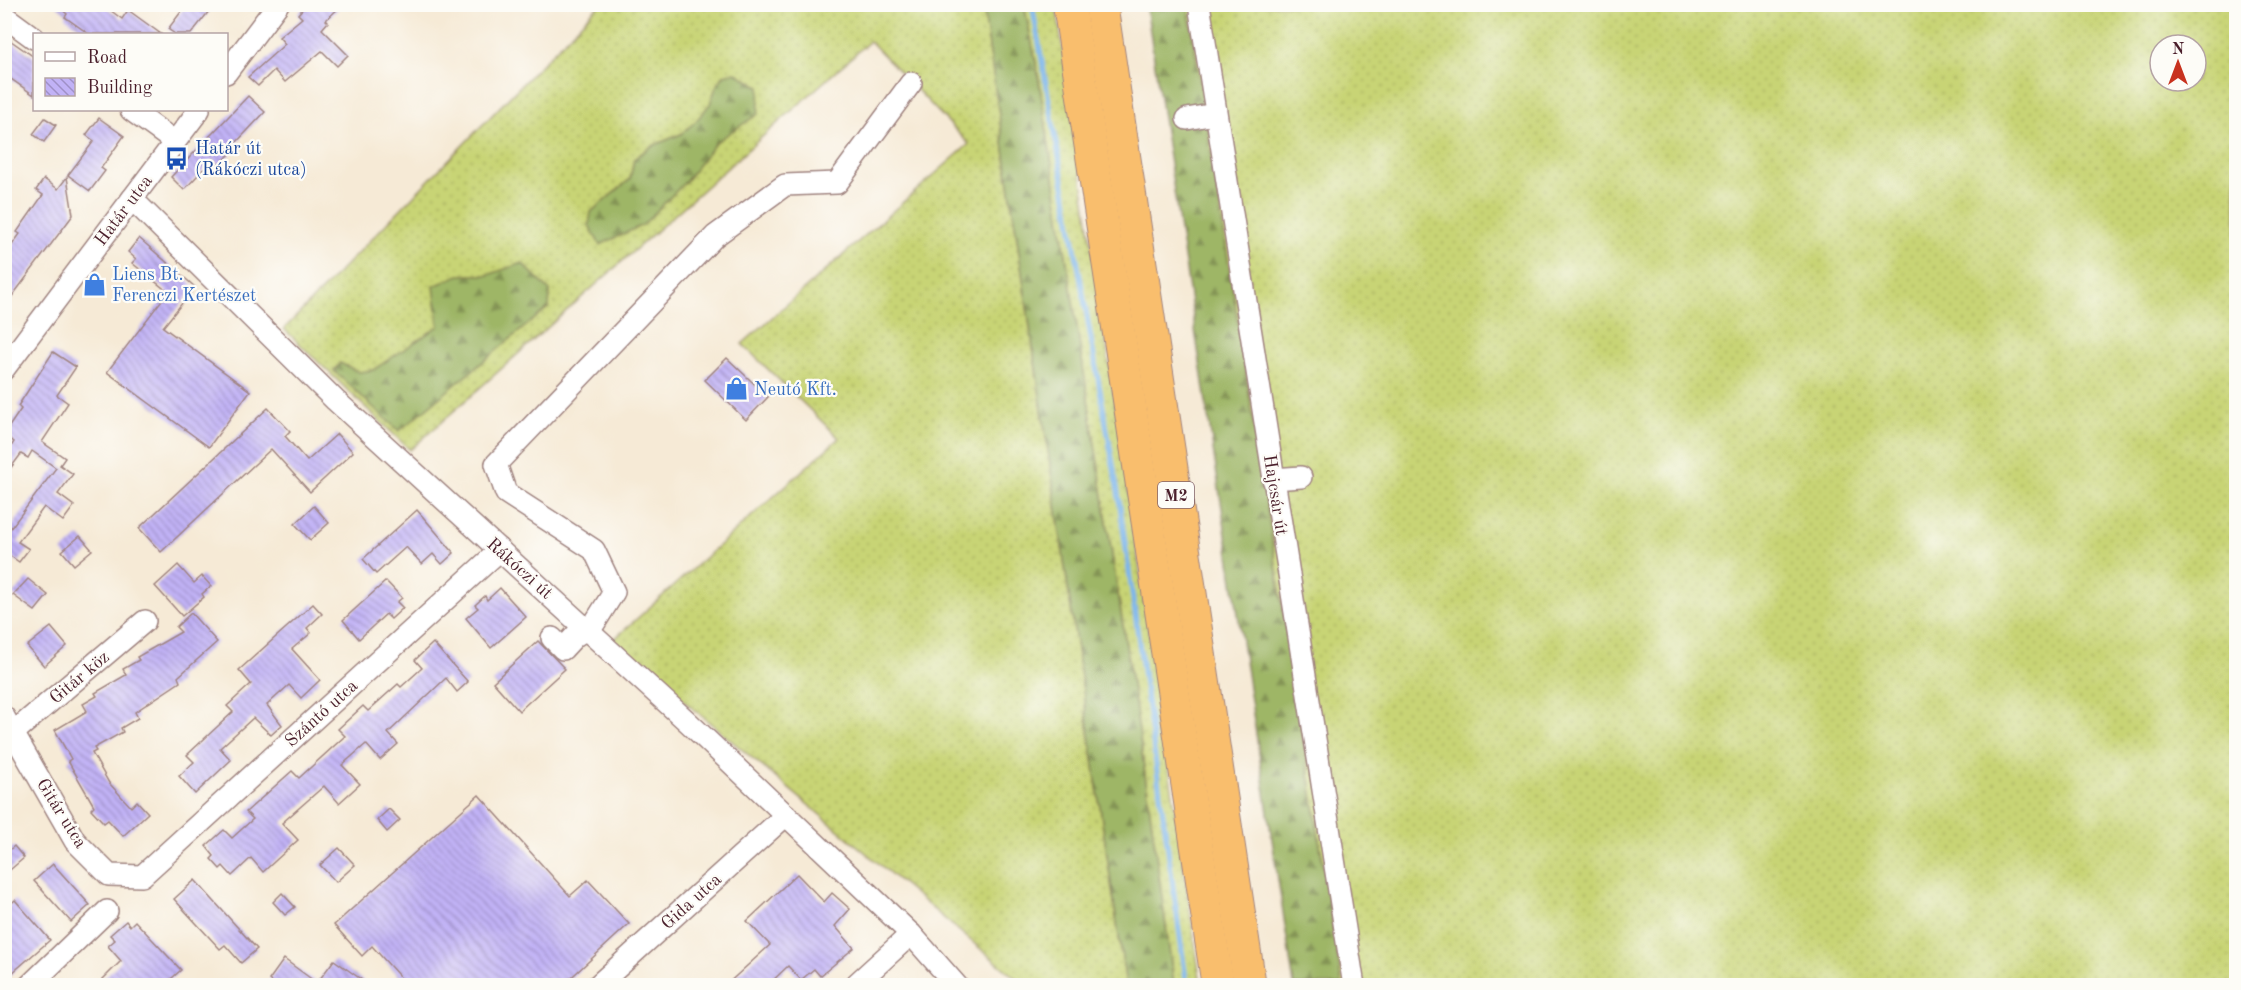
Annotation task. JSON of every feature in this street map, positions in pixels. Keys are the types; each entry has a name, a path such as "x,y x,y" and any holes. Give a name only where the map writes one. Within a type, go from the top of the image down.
{"highway":[{"name":"M2","path":"1069,4 1218,986"},
{"name":"M2","path":"1101,4 1250,986"}],"street":[{"path":"228,70 278,4"},
{"name":"Hajcsár út","path":"1199,4 1354,986"},
{"path":"4,16 33,37"},
{"path":"552,638 562,649 575,636 588,630 614,592 594,550 506,493 496,464 715,236 785,185 837,183 911,83"},
{"path":"132,111 175,142"},
{"name":"Határ utca","path":"4,369 198,111"},
{"path":"1187,119 1215,114"},
{"name":"Rákóczi út","path":"132,199 318,384 588,630 911,934 957,986"},
{"path":"1273,479 1301,477"},
{"name":"Szántó utca","path":"142,876 500,550"},
{"name":"Gitár köz","path":"9,725 145,621"},
{"name":"Gitár utca","path":"9,725 75,841 109,875 142,876"},
{"name":"Gida utca","path":"597,986 786,816"},
{"path":"29,986 107,911"},
{"path":"854,986 911,934"}],"green space":[{"path":"599,5 983,5 1126,985 1024,985 612,641 839,438 742,344 969,144 870,41 410,450 284,329"},
{"path":"983,5 1024,5 1037,68 1137,717 1174,985 1126,985"},
{"path":"1024,5 1056,5 1201,985 1174,985 1137,717 1037,68"},
{"path":"1146,5 1188,5 1342,985 1294,985"},
{"path":"1188,5 2236,5 2236,985 1342,985"},
{"path":"735,72 760,87 758,114 716,142 686,181 643,225 600,245 589,225 591,212 630,179 634,159 650,147 681,134 710,104 716,87 724,75"},
{"path":"522,263 550,291 549,307 399,431 334,371 340,363 359,372 373,370 439,326 434,286 459,275 488,275"}],"building":[{"path":"55,4 102,4 122,19 128,10 160,33 88,33 65,17 67,14"},
{"path":"187,4 202,4 210,10 192,33 174,33 168,29"},
{"path":"307,4 343,4 326,20 328,22 322,29 348,55 337,66 322,51 285,82 274,70 258,86 248,77 285,44 279,37 302,18 298,14"},
{"path":"4,36 33,56 33,94 4,74"},
{"path":"248,96 265,112 232,147 234,150 219,165 213,159 184,190 171,177"},
{"path":"45,118 56,125 44,142 33,134"},
{"path":"99,118 124,136 101,168 105,171 90,191 68,175 94,141 86,135"},
{"path":"67,177 73,215 4,307 4,256 20,234 17,232 43,195 36,190 44,179 58,189"},
{"path":"139,238 195,287 163,327 250,391 209,447 107,372 168,292 132,263 136,259 128,252"},
{"path":"53,352 76,367 57,395 68,403 42,442 65,458 60,465 73,474 58,494 74,506 63,521 44,507 18,542 29,549 19,562 9,555 4,560 4,531 7,533 56,468 32,451 28,458 21,454 4,477 4,457 14,442 4,434 21,409 18,406"},
{"name":"Neutó Kft.","path":"727,358 768,397 746,420 705,380"},
{"path":"268,408 290,431 285,436 307,461 337,434 353,452 310,492 271,449 161,552 139,528"},
{"path":"314,506 329,523 310,540 295,524"},
{"path":"417,510 454,553 442,564 433,554 422,564 406,547 376,574 363,559"},
{"path":"80,536 92,550 74,565 62,551"},
{"path":"178,565 194,583 202,576 211,586 202,594 204,597 182,616 155,586"},
{"path":"28,579 48,595 35,611 13,595"},
{"path":"386,581 402,598 397,602 403,608 391,619 386,614 359,639 343,620"},
{"path":"500,588 526,617 491,648 466,618 478,608 475,605 485,596 487,600"},
{"path":"313,604 322,614 307,628 311,633 292,649 320,680 301,698 289,685 267,705 282,725 271,735 253,718 220,748 231,760 195,794 179,776 194,762 187,755 233,712 227,706 251,684 239,670"},
{"path":"191,613 217,642 178,677 180,682 135,712 138,718 121,728 123,732 94,748 96,751 92,753 109,783 131,807 137,801 148,813 123,836 108,820 104,823 91,809 94,806 68,761 71,759 55,730 87,711 83,704 97,696 95,693 126,675 123,669 139,660 137,657 181,632 176,627"},
{"path":"51,627 67,646 44,666 27,646"},
{"path":"538,641 565,669 519,711 493,682"},
{"path":"433,643 468,682 457,692 446,678 388,733 398,744 380,760 366,744 342,765 360,784 339,803 324,786 282,823 298,840 263,872 251,858 232,876 223,866 220,869 211,859 214,856 206,846 224,830 232,838 253,819 246,812 292,771 299,778 345,736 338,729 363,706 368,711 398,684 401,687 422,668 415,660"},
{"path":"479,795 570,896 588,880 629,924 562,986 408,986 372,946 362,956 334,925"},
{"path":"389,809 400,820 387,832 377,820"},
{"path":"14,846 24,858 4,875 4,855"},
{"path":"339,848 355,865 336,882 320,865"},
{"path":"53,864 90,905 71,922 34,881"},
{"path":"797,874 824,902 832,893 850,909 835,926 854,948 820,976 814,969 801,980 788,966 767,986 725,986 770,945 747,921"},
{"path":"195,880 257,949 241,963 225,945 220,949 174,899"},
{"path":"282,893 295,907 285,915 273,902"},
{"path":"15,900 50,940 4,980 4,910"},
{"path":"126,921 130,926 135,921 181,970 163,986 96,986 121,961 108,946 115,940 110,935"},
{"path":"284,959 317,983 334,960 369,985 277,986 269,980"}],"waterway":[{"path":"1032,4 1118,492 1187,986"}],"place":[{"name":"Határ út (Rákóczi utca)","path":"177,158"},
{"name":"Liens Bt. Ferenczi Kertészet","path":"94,284"},
{"name":"Neutó Kft.","path":"736,389"}]}
